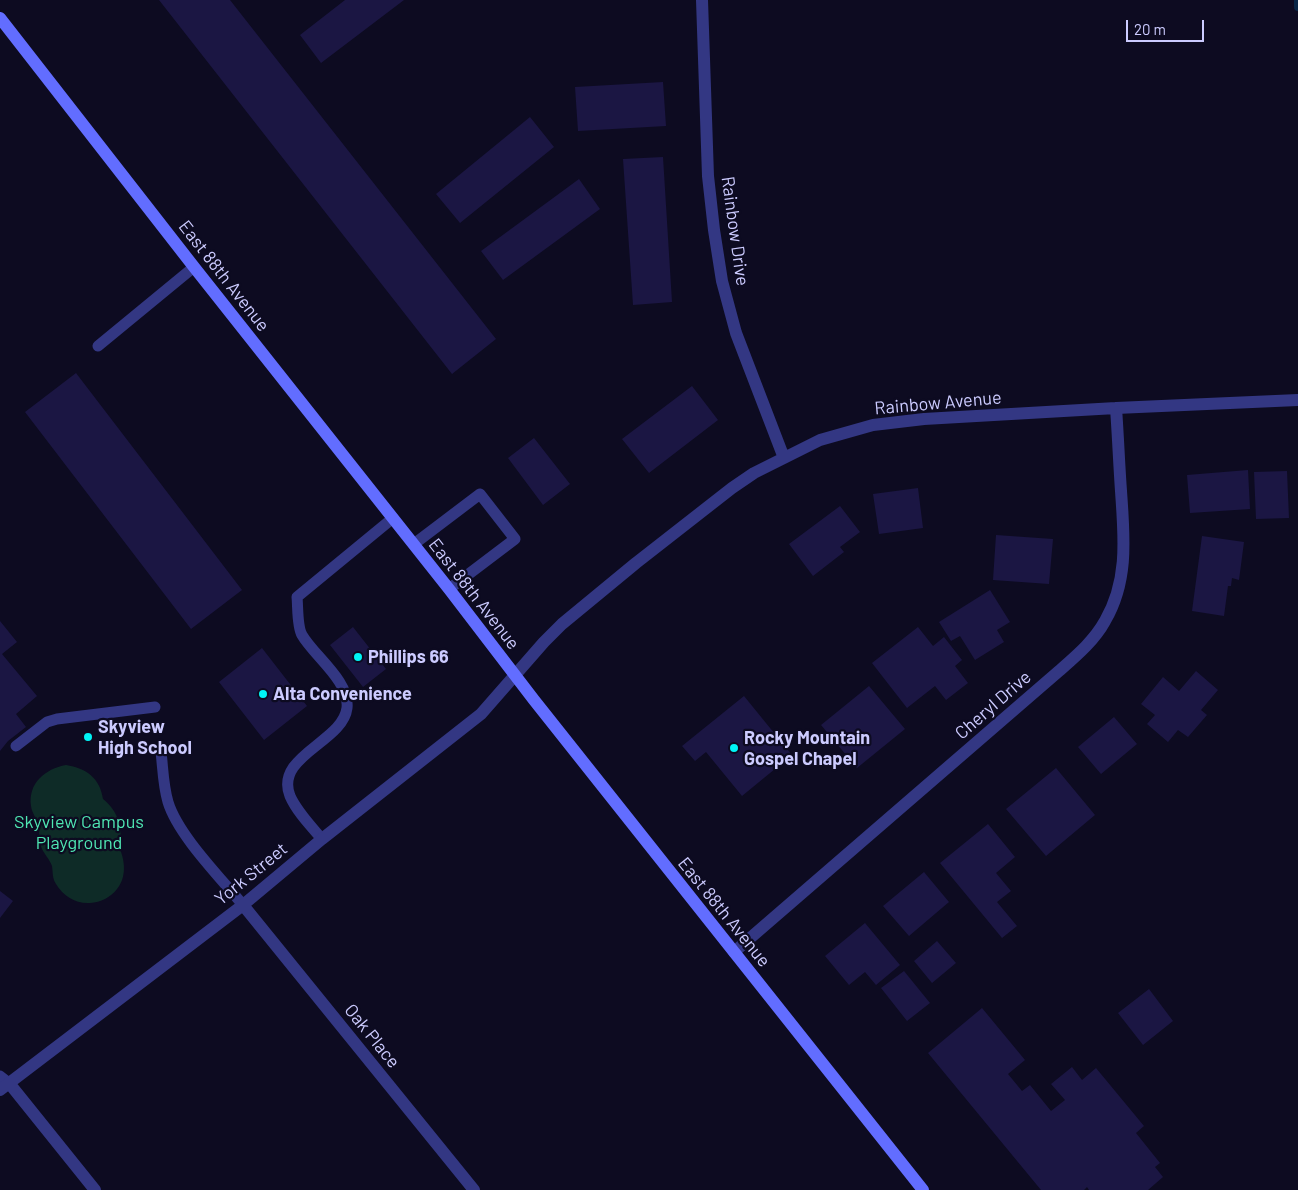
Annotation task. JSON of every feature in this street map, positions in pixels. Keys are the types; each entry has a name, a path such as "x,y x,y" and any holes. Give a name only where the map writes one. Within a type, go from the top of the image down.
{"main road":[{"name":"East 88th Avenue","path":"0,18 194,267 450,589 515,675 923,1190"}],"street":[{"name":"Rainbow Drive","path":"702,0 708,176 722,281 736,333 784,458"},
{"name":"Rainbow Avenue","path":"515,675 562,624 636,562 732,488 754,473 820,440 872,425 924,418 1297,401"},
{"name":"Cheryl Drive","path":"734,952 1059,671 1087,646 1105,622 1116,594 1125,550 1116,408"},
{"name":"York Street","path":"3,1083 243,905 322,839 481,714 515,675"},
{"name":"Oak Place","path":"243,905 474,1190"},
{"path":"3,1083 95,1190"}],"lane":[{"path":"98,346 194,267"},
{"path":"414,544 480,494 515,539 450,589"},
{"path":"322,839 295,805 290,794 288,782 298,762 338,727 344,718 347,708 346,699 338,680 300,634 297,597 393,518"},
{"path":"16,746 47,722 57,719 155,707"},
{"path":"161,752 168,802 175,818 185,834 243,905"}],"green space":[{"name":"Skyview Campus Playground","path":"66,765 73,766 91,775 99,785 103,799 113,809 119,821 121,834 119,847 123,857 124,874 117,889 111,895 98,902 85,903 75,901 66,896 59,888 54,880 52,866 41,846 39,827 31,806 32,790 40,778 51,770"}],"building":[{"path":"159,0 230,0 496,339 452,374"},
{"path":"345,0 404,0 321,63 300,35"},
{"path":"663,82 666,126 578,131 575,87"},
{"path":"530,117 554,147 460,223 436,194"},
{"path":"663,157 672,302 633,305 623,159"},
{"path":"579,179 600,209 503,280 481,251"},
{"path":"76,373 242,590 191,629 25,412"},
{"path":"692,386 718,420 649,473 622,439"},
{"path":"534,438 570,484 543,505 508,458"},
{"path":"1248,470 1250,509 1190,513 1187,475"},
{"path":"1287,471 1289,518 1256,519 1254,472"},
{"path":"918,488 923,528 879,534 873,494"},
{"path":"840,506 860,532 840,547 844,552 813,576 789,544"},
{"path":"996,535 1053,539 1049,584 993,580"},
{"path":"1202,536 1244,542 1239,580 1232,578 1231,586 1228,586 1224,616 1192,611"},
{"path":"990,590 1010,622 997,630 1004,642 975,660 960,636 951,641 939,622"},
{"path":"0,621 17,642 2,654 37,696 16,714 26,727 8,741 0,751"},
{"name":"Phillips 66","path":"353,627 386,669 363,687 330,645"},
{"path":"918,627 933,646 944,637 962,660 955,666 968,683 946,700 935,686 907,708 872,663"},
{"name":"Alta Convenience","path":"262,648 307,706 264,740 219,682"},
{"path":"1196,671 1218,690 1201,710 1207,715 1188,737 1178,730 1168,742 1147,724 1155,715 1141,704 1163,677 1179,691"},
{"path":"869,686 905,729 857,768 821,725"},
{"path":"744,696 792,755 742,796 706,752 695,761 682,746"},
{"path":"1114,717 1137,744 1101,774 1078,747"},
{"path":"1056,768 1095,815 1046,856 1006,809"},
{"path":"988,824 1015,857 996,873 1011,891 997,902 1017,926 1002,938 940,863"},
{"path":"924,872 949,902 909,936 883,906"},
{"path":"0,891 13,901 0,918"},
{"path":"865,923 900,965 876,985 865,972 849,985 825,956"},
{"path":"937,941 956,963 932,983 914,961"},
{"path":"904,971 930,1003 907,1021 881,988"},
{"path":"1149,989 1173,1021 1143,1045 1118,1013"},
{"path":"982,1008 1025,1060 1008,1074 1022,1091 1030,1085 1051,1111 1065,1100 1051,1084 1072,1067 1082,1080 1096,1068 1144,1126 1136,1133 1160,1163 1155,1167 1163,1177 1148,1190 1089,1190 1087,1187 1084,1190 1041,1190 928,1053"}],"waterway":[{"path":"1298,0 1298,7"}],"place":[{"name":"Phillips 66","path":"358,657"},
{"name":"Alta Convenience","path":"263,694"},
{"name":"Skyview High School","path":"88,737"},
{"name":"Rocky Mountain Gospel Chapel","path":"734,748"}]}
